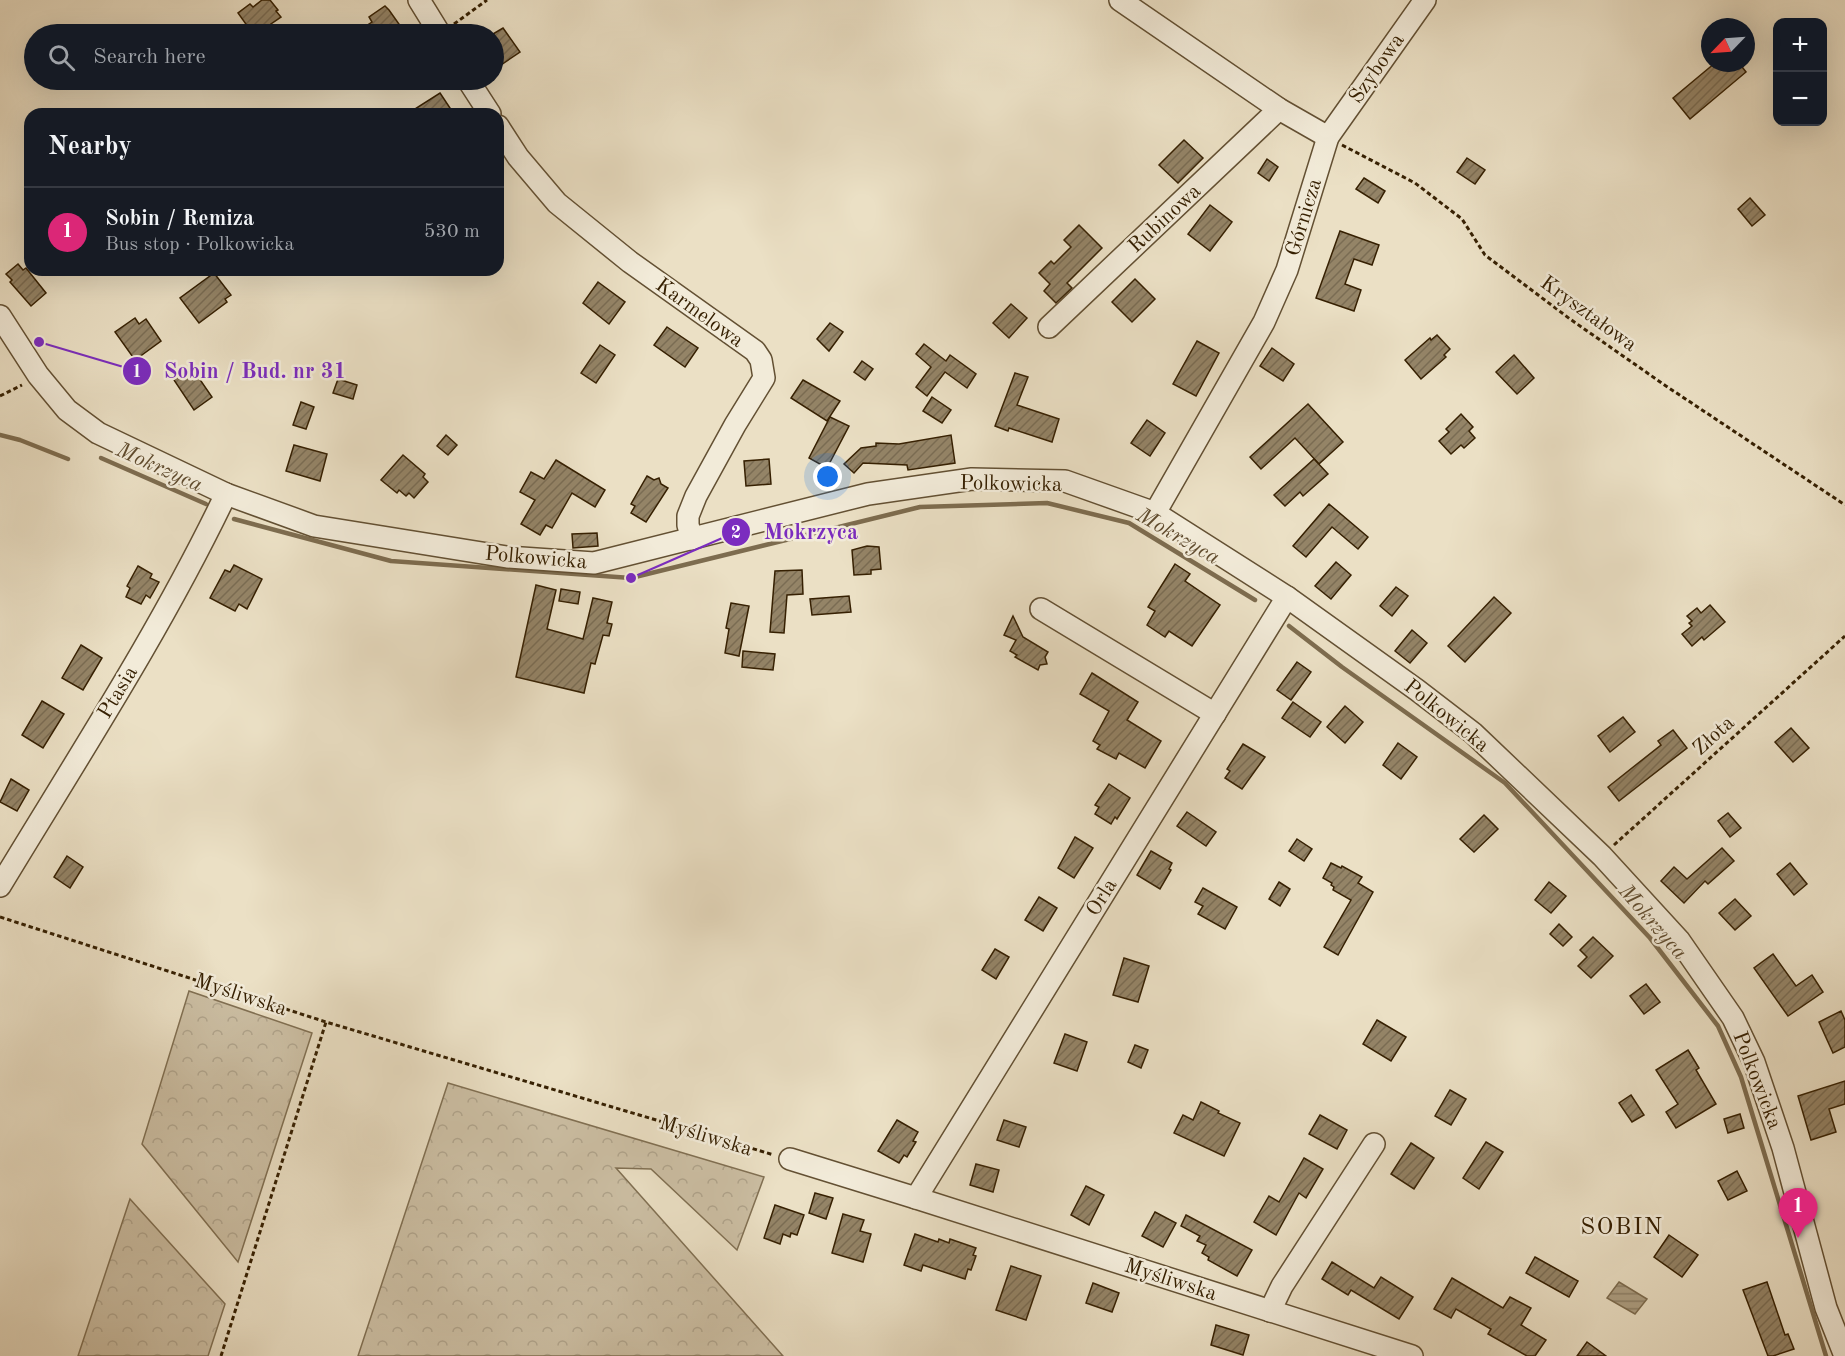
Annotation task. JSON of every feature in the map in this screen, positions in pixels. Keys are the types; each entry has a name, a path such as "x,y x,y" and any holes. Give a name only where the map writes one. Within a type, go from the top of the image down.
{"street":[{"path":"419,0 434,24"},
{"path":"1120,0 1279,109 1328,137"},
{"name":"Szybowa","path":"1328,137 1425,0"},
{"path":"474,90 486,108"},
{"name":"Rubinowa","path":"1050,327 1279,109"},
{"name":"Karmelowa","path":"504,135 518,157 557,203 630,262 755,351 761,360 764,378 735,425 696,496 688,516 692,538"},
{"name":"Górnicza","path":"1155,513 1264,322 1287,270 1328,137"},
{"name":"Polkowicka","path":"0,316 38,375 67,410 98,432 226,494 314,526 507,556 594,563 868,494 972,479 1065,481 1155,513 1287,597 1473,733 1602,856 1679,940 1733,1018 1754,1062 1784,1148 1826,1308 1845,1356"},
{"name":"Ptasia","path":"0,886 113,701 195,560 226,494"},
{"name":"Orla","path":"916,1198 1287,597"},
{"path":"1041,609 1215,714"},
{"path":"1270,1311 1281,1286 1374,1144"},
{"name":"Myśliwska","path":"790,1160 1270,1311 1371,1350 1412,1356"}],"path":[{"path":"454,24 487,0"},
{"name":"Kryształowa","path":"1328,137 1415,183 1462,219 1485,255 1570,319 1845,505"},
{"path":"0,396 38,375"},
{"name":"Złota","path":"1602,856 1845,636"},
{"name":"Myśliwska","path":"0,917 326,1022 790,1160"},
{"path":"221,1356 326,1022"}],"green space":[{"path":"189,991 312,1033 238,1262 142,1144"},
{"path":"448,1083 764,1177 737,1250 651,1169 616,1168 783,1356 358,1356"},
{"path":"130,1199 225,1304 208,1356 78,1356"}],"shaded area":[{"path":"1619,1282 1647,1299 1635,1314 1607,1298"}],"building":[{"path":"262,0 270,0 281,17 271,24 246,24 238,13 250,4 253,7"},
{"path":"385,6 399,24 369,24 372,22 369,17"},
{"path":"504,29 520,52 504,63"},
{"path":"1704,72 1746,72 1690,119 1673,98"},
{"path":"440,93 450,108 416,108"},
{"path":"1184,140 1203,158 1178,183 1159,165"},
{"path":"1467,158 1485,170 1475,184 1457,172"},
{"path":"1267,159 1278,167 1269,181 1258,173"},
{"path":"1364,178 1385,191 1378,203 1356,189"},
{"path":"1750,198 1765,215 1752,226 1738,209"},
{"path":"1210,205 1232,222 1210,251 1188,234"},
{"path":"1079,225 1102,248 1067,283 1072,288 1056,303 1044,291 1050,284 1039,273 1051,261 1054,264 1071,247 1064,240"},
{"path":"1340,231 1379,245 1372,265 1354,259 1345,284 1361,290 1354,311 1316,298"},
{"path":"18,264 24,269 24,276 32,276 46,293 31,306 6,274"},
{"path":"210,276 216,276 231,295 225,299 227,302 199,323 180,298"},
{"path":"1135,279 1155,299 1132,322 1112,302"},
{"path":"598,282 625,302 609,324 583,303"},
{"path":"1011,304 1027,318 1009,338 993,323"},
{"path":"135,318 139,324 146,319 161,341 135,360 115,332"},
{"path":"830,323 843,332 829,351 817,339"},
{"path":"667,327 698,348 685,367 654,345"},
{"path":"1437,335 1450,349 1444,355 1446,357 1421,379 1405,360 1430,338 1431,340"},
{"path":"1197,341 1219,353 1196,396 1173,384"},
{"path":"924,344 946,361 950,355 976,374 967,388 945,372 927,396 916,387 931,367 916,354"},
{"path":"600,345 615,355 596,383 581,373"},
{"path":"1272,348 1294,364 1283,381 1260,366"},
{"path":"1514,355 1534,378 1517,394 1496,372"},
{"path":"862,361 873,369 865,380 854,372"},
{"path":"192,368 212,397 194,410 174,380"},
{"path":"1015,373 1028,377 1017,405 1059,419 1052,442 1009,428 1008,431 995,426"},
{"path":"338,379 357,385 353,399 333,393"},
{"path":"803,380 840,401 827,421 791,398"},
{"path":"932,397 951,410 942,423 923,411"},
{"path":"301,402 314,407 306,429 293,425"},
{"path":"1308,404 1343,442 1319,464 1295,438 1261,469 1250,457"},
{"path":"1461,414 1473,427 1469,431 1475,438 1464,448 1461,445 1451,454 1439,441 1449,432 1446,429"},
{"path":"830,417 849,426 827,468 809,458"},
{"path":"1147,420 1165,433 1150,456 1131,443"},
{"path":"446,435 457,445 448,455 437,446"},
{"path":"951,435 955,463 908,470 907,465 863,463 854,473 844,464 861,448 876,446 876,443 899,444"},
{"path":"294,445 327,454 320,481 286,471"},
{"path":"403,455 425,474 423,477 428,482 414,498 409,493 406,496 399,490 397,493 381,480"},
{"path":"769,459 771,484 746,486 744,461"},
{"path":"1314,459 1328,474 1303,496 1300,492 1285,506 1274,495"},
{"path":"556,460 605,490 595,507 572,493 552,528 546,525 540,535 521,524 535,500 520,492 531,472 544,479"},
{"path":"647,476 654,480 659,478 661,484 668,488 646,522 631,513 635,506 631,504"},
{"path":"1329,504 1368,537 1358,549 1332,527 1306,557 1293,546"},
{"path":"597,533 598,546 573,548 572,534"},
{"path":"867,546 879,547 881,569 871,570 871,574 854,575 852,550"},
{"path":"1336,562 1351,575 1331,599 1315,586"},
{"path":"1175,564 1190,574 1185,581 1220,605 1192,646 1169,631 1165,637 1147,625 1155,611 1148,607"},
{"path":"234,565 262,579 247,609 239,604 235,611 210,598 225,570 230,572"},
{"path":"138,566 152,574 150,578 159,582 150,598 146,595 141,604 126,597 130,588 127,586"},
{"path":"802,570 803,594 787,595 784,633 770,632 775,571"},
{"path":"536,585 556,590 547,629 583,639 593,598 612,602 607,623 612,624 609,636 603,635 595,664 591,663 584,693 516,677"},
{"path":"1396,587 1408,596 1392,616 1380,606"},
{"path":"561,589 580,592 578,604 559,601"},
{"path":"849,596 851,612 812,615 810,599"},
{"path":"1494,597 1511,613 1465,662 1448,646"},
{"path":"731,603 749,606 739,656 725,653 729,629 726,628"},
{"path":"1710,605 1725,622 1704,640 1702,637 1692,646 1682,634 1692,626 1689,623 1692,621 1687,616 1697,608 1701,613"},
{"path":"1013,616 1023,637 1048,652 1045,657 1047,664 1040,665 1038,670 1015,657 1017,655 1010,651 1016,640 1004,635"},
{"path":"1412,630 1427,643 1410,663 1395,651"},
{"path":"81,645 102,658 83,690 62,678"},
{"path":"743,651 775,654 773,670 742,667"},
{"path":"1297,662 1311,672 1291,700 1277,690"},
{"path":"1092,673 1138,702 1127,720 1161,741 1145,768 1119,753 1116,759 1097,749 1100,745 1093,741 1109,711 1080,694"},
{"path":"42,701 64,714 43,748 22,735"},
{"path":"1293,702 1321,722 1310,737 1282,718"},
{"path":"1345,706 1363,722 1345,743 1327,727"},
{"path":"1623,717 1635,732 1610,752 1598,736"},
{"path":"1791,728 1809,748 1793,762 1775,742"},
{"path":"1673,730 1687,748 1619,801 1608,787 1661,745 1658,741"},
{"path":"1398,743 1417,757 1401,779 1383,765"},
{"path":"1243,744 1265,757 1242,789 1225,778 1230,771 1227,769"},
{"path":"11,779 29,790 17,811 0,802"},
{"path":"1109,784 1130,798 1117,819 1115,817 1111,824 1095,814 1099,807 1095,805"},
{"path":"1187,812 1216,832 1206,846 1177,826"},
{"path":"1728,813 1741,828 1730,837 1718,821"},
{"path":"1484,815 1498,829 1474,852 1460,839"},
{"path":"1075,837 1093,848 1074,878 1058,868"},
{"path":"1297,839 1312,849 1304,861 1289,851"},
{"path":"1722,848 1734,861 1708,884 1705,881 1684,903 1661,881 1674,867 1687,879"},
{"path":"1151,851 1172,863 1169,869 1171,870 1160,889 1137,875"},
{"path":"67,856 83,867 70,888 54,877"},
{"path":"1331,863 1362,877 1358,883 1373,892 1338,955 1324,947 1351,900 1333,890 1332,883 1323,878"},
{"path":"1790,863 1807,884 1794,895 1777,874"},
{"path":"1279,882 1290,889 1280,906 1269,899"},
{"path":"1549,882 1566,896 1551,913 1535,900"},
{"path":"1203,888 1237,907 1225,929 1198,914 1203,906 1195,902"},
{"path":"1039,897 1057,908 1043,931 1025,920"},
{"path":"1735,899 1751,916 1735,930 1719,913"},
{"path":"1559,924 1572,937 1563,946 1550,934"},
{"path":"1593,937 1613,956 1591,978 1578,966 1587,957 1580,950"},
{"path":"995,949 1009,957 996,979 982,970"},
{"path":"1773,954 1796,986 1812,975 1823,992 1788,1016 1754,968"},
{"path":"1124,958 1149,966 1138,1002 1113,995"},
{"path":"1646,984 1660,1002 1644,1014 1630,996"},
{"path":"1841,1011 1845,1020 1845,1047 1833,1053 1819,1022"},
{"path":"1377,1020 1406,1037 1391,1061 1363,1044"},
{"path":"1065,1034 1087,1042 1077,1071 1054,1063"},
{"path":"1135,1045 1148,1050 1141,1068 1128,1062"},
{"path":"1688,1050 1699,1068 1696,1070 1716,1104 1676,1128 1666,1112 1678,1104 1656,1070"},
{"path":"1845,1081 1845,1104 1829,1109 1836,1132 1811,1140 1798,1096"},
{"path":"1450,1090 1466,1099 1451,1125 1435,1116"},
{"path":"1631,1095 1644,1115 1632,1122 1619,1103"},
{"path":"1201,1102 1240,1123 1224,1156 1174,1133 1183,1115 1193,1120"},
{"path":"1740,1114 1744,1128 1728,1133 1724,1119"},
{"path":"1320,1115 1347,1130 1337,1149 1309,1134"},
{"path":"897,1120 918,1132 913,1141 916,1142 907,1157 904,1155 899,1163 878,1151"},
{"path":"1004,1120 1026,1127 1019,1147 997,1140"},
{"path":"1486,1142 1503,1152 1479,1189 1463,1178"},
{"path":"1411,1143 1434,1158 1414,1189 1391,1174"},
{"path":"1304,1158 1323,1169 1306,1198 1299,1193 1276,1235 1254,1222 1269,1196 1279,1202"},
{"path":"976,1164 999,1170 993,1192 970,1185"},
{"path":"1737,1171 1747,1191 1728,1200 1718,1181"},
{"path":"1086,1186 1104,1195 1089,1225 1071,1215"},
{"path":"815,1193 833,1198 826,1219 809,1213"},
{"path":"775,1205 804,1215 797,1235 791,1233 790,1237 783,1234 780,1244 764,1238"},
{"path":"1155,1212 1176,1223 1163,1247 1142,1236"},
{"path":"843,1214 864,1220 860,1231 871,1234 863,1262 832,1253"},
{"path":"1186,1215 1252,1250 1237,1276 1208,1260 1209,1257 1202,1253 1206,1245 1197,1241 1200,1236 1181,1226"},
{"path":"915,1234 938,1242 939,1239 949,1243 950,1239 976,1248 973,1255 976,1256 965,1279 923,1265 921,1271 904,1265"},
{"path":"1669,1235 1698,1255 1682,1277 1654,1257"},
{"path":"1535,1257 1578,1281 1569,1297 1526,1273"},
{"path":"1332,1262 1374,1288 1381,1277 1413,1297 1399,1319 1351,1290 1348,1295 1322,1279"},
{"path":"1011,1266 1041,1276 1026,1320 996,1310"},
{"path":"1452,1278 1503,1308 1510,1297 1531,1308 1521,1325 1546,1340 1535,1356 1527,1356 1488,1334 1491,1329 1456,1309 1451,1318 1434,1309"},
{"path":"1767,1282 1785,1335 1788,1334 1794,1349 1773,1356 1768,1356 1743,1290"},
{"path":"1093,1283 1119,1293 1112,1312 1086,1303"},
{"path":"1216,1325 1249,1335 1243,1355 1211,1345"},
{"path":"1587,1342 1606,1356 1577,1356"}],"waterway":[{"name":"Mokrzyca","path":"0,435 20,440 68,459"},
{"name":"Mokrzyca","path":"101,458 206,504"},
{"name":"Mokrzyca","path":"234,519 391,561 631,578 920,507 1047,503 1129,523 1255,600"},
{"name":"Mokrzyca","path":"1289,626 1342,667 1505,783 1650,938 1718,1026 1741,1077 1826,1356"}],"place":[{"name":"Sobin / Bud. nr 31","path":"39,342"},
{"name":"Mokrzyca","path":"631,578"},
{"name":"Sobin / Remiza","path":"1798,1238"}],"district":[{"name":"SOBIN","path":"1622,1226"}]}
